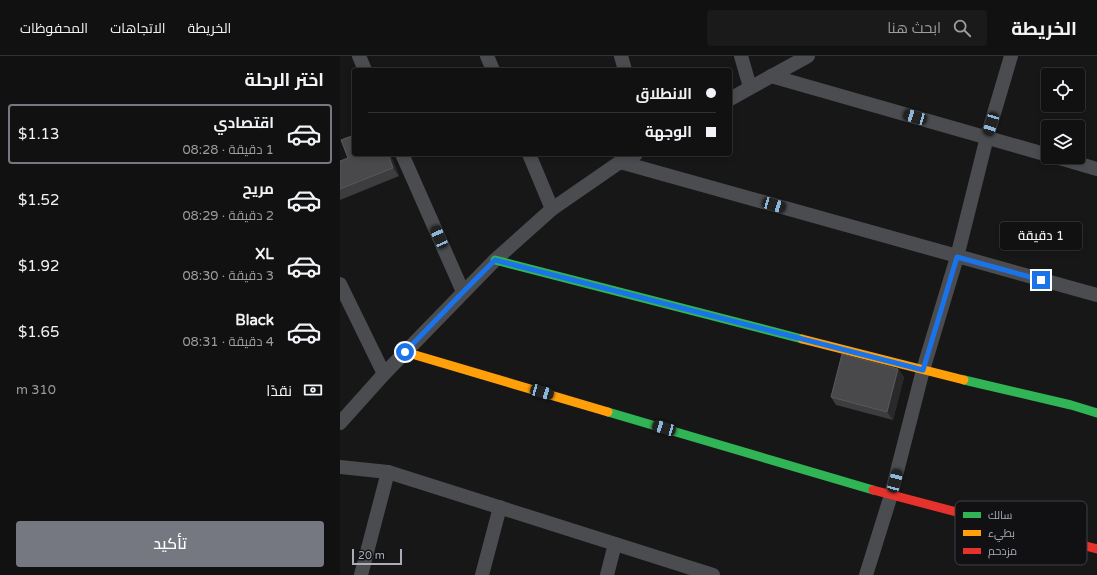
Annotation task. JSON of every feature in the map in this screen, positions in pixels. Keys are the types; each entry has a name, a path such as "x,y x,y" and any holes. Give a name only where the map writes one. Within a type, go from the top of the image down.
{"street":[{"path":"359,56 364,68"},
{"path":"488,56 492,68"},
{"path":"621,56 625,68"},
{"path":"741,56 750,87"},
{"path":"732,98 808,56"},
{"path":"866,575 891,495 923,370 957,257 987,137 1011,56"},
{"path":"770,76 1041,153"},
{"path":"403,156 463,292"},
{"path":"530,156 552,209"},
{"path":"340,423 384,374 495,260 552,209 620,162 632,156"},
{"path":"620,162 1097,295"},
{"path":"1080,164 1097,169"},
{"path":"495,260 923,370 1063,403 1097,413"},
{"path":"340,284 384,374"},
{"path":"405,352 891,495 955,512"},
{"path":"340,467 388,472 713,575"},
{"path":"361,575 388,472"},
{"path":"482,575 500,507"},
{"path":"607,575 615,544"},
{"path":"1087,547 1097,550"}],"building":[{"path":"352,136 352,156 389,156 393,168 340,189 340,161 348,158 341,140"},
{"path":"842,354 898,369 887,412 831,397"}],"traffic: fast":[{"path":"495,260 802,339"},
{"path":"964,380 1071,405 1097,413"},
{"path":"608,412 873,490"}],"traffic: slow":[{"path":"802,339 964,380"},
{"path":"405,352 608,412"}],"traffic: jam":[{"path":"873,490 955,512"},
{"path":"1087,546 1097,549"}],"route":[{"path":"405,352 495,260 923,370 957,257 1041,280"}]}
